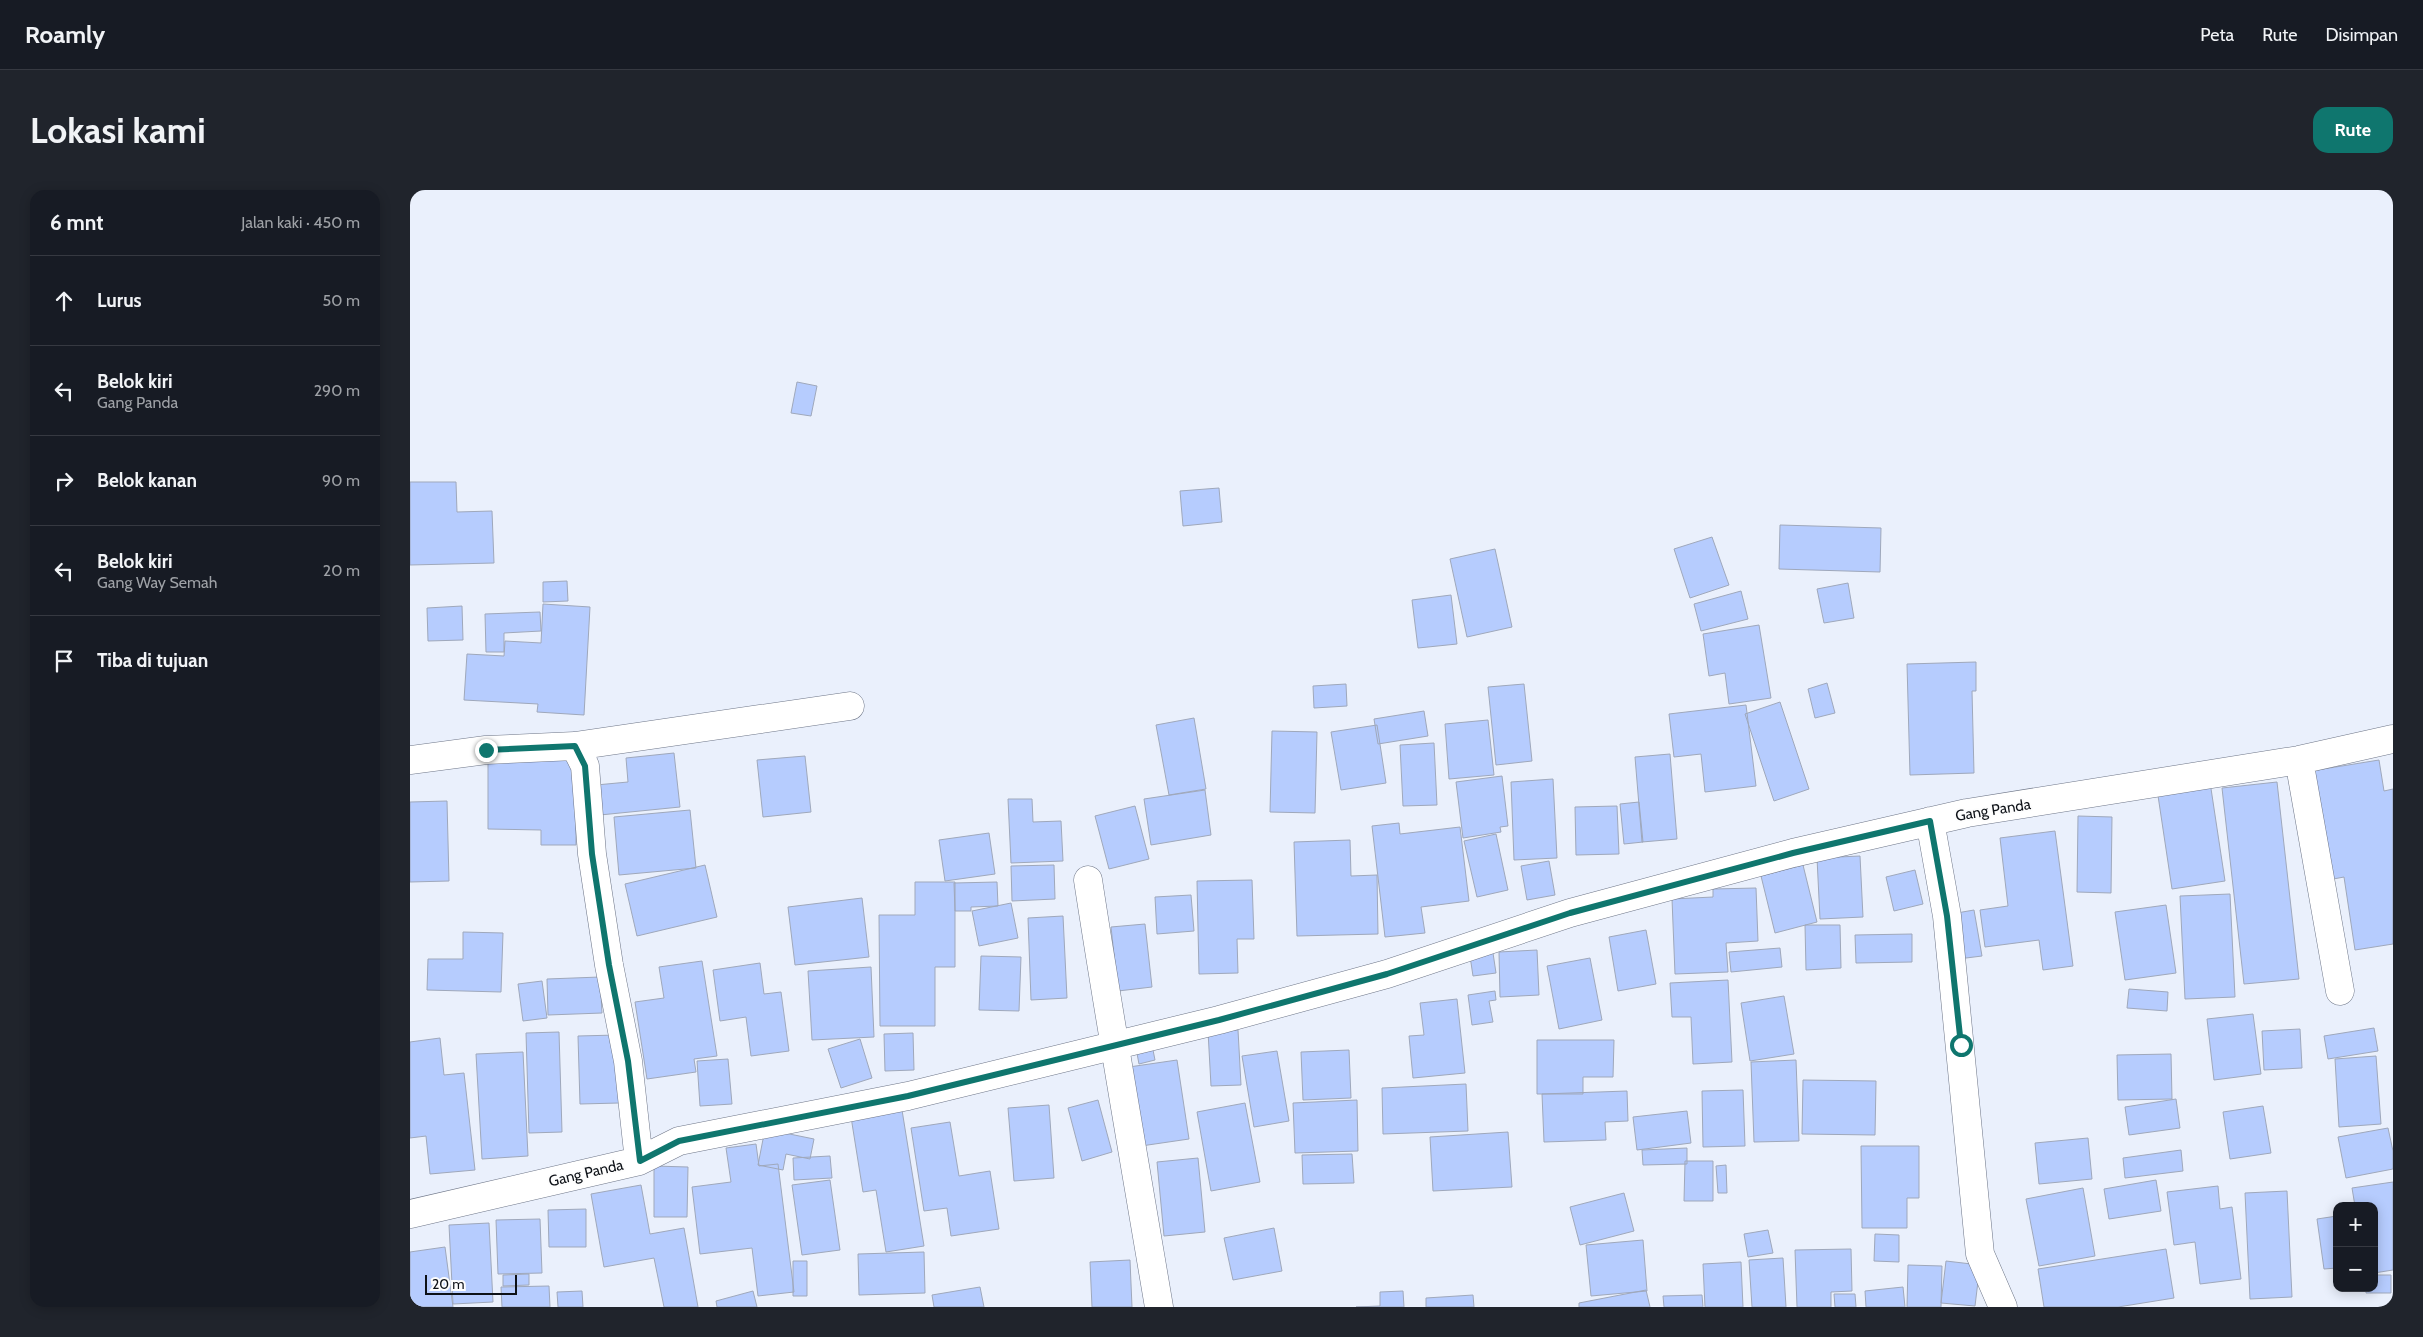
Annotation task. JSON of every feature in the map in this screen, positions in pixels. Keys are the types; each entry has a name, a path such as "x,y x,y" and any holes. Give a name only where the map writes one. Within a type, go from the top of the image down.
{"street":[{"path":"410,760 486,750 575,746 850,706"},
{"name":"Gang Panda","path":"410,1214 640,1161 679,1141 908,1096 1113,1046 1387,974 1570,913 1793,853 1967,813 2299,760 2393,739"},
{"path":"575,746 585,766 592,854 609,965 628,1061 640,1161"},
{"path":"2299,760 2340,991"},
{"path":"1930,821 1947,916 1980,1254 2003,1307"},
{"path":"1088,880 1113,1046 1134,1152 1159,1307"}],"building":[{"path":"797,382 817,386 811,416 791,413"},
{"path":"410,482 456,482 457,512 492,511 494,563 410,565"},
{"path":"1219,488 1222,522 1183,526 1180,491"},
{"path":"1780,525 1881,528 1880,572 1779,569"},
{"path":"1712,537 1729,585 1690,598 1674,549"},
{"path":"1495,549 1512,627 1467,637 1450,559"},
{"path":"567,581 568,601 543,602 543,582"},
{"path":"1848,583 1854,618 1824,623 1817,589"},
{"path":"1741,591 1748,619 1701,631 1694,604"},
{"path":"1451,595 1457,644 1418,648 1412,600"},
{"path":"543,604 590,607 584,715 537,712 538,704 464,700 467,654 504,656 505,641 541,643"},
{"path":"462,606 463,640 428,641 427,608"},
{"path":"540,612 541,631 504,633 504,652 486,652 485,614"},
{"path":"1759,625 1771,698 1729,704 1725,673 1709,676 1703,634"},
{"path":"1976,662 1976,691 1972,691 1974,773 1910,775 1907,664"},
{"path":"1827,683 1835,713 1815,718 1808,689"},
{"path":"1346,684 1347,706 1314,708 1313,686"},
{"path":"1524,684 1532,761 1496,765 1488,687"},
{"path":"1780,702 1809,789 1774,801 1745,714"},
{"path":"1746,705 1756,786 1705,792 1701,754 1674,757 1669,714"},
{"path":"1424,711 1428,736 1378,744 1374,719"},
{"path":"1194,718 1206,789 1169,795 1156,725"},
{"path":"1488,720 1494,775 1449,779 1445,724"},
{"path":"1377,725 1386,783 1341,790 1331,732"},
{"path":"1272,731 1317,732 1315,813 1270,812"},
{"path":"1434,743 1437,805 1403,806 1400,745"},
{"path":"674,753 680,807 600,815 596,785 628,782 626,758"},
{"path":"1670,754 1677,839 1642,842 1635,757"},
{"path":"488,756 576,758 576,845 541,845 541,830 488,829"},
{"path":"805,756 811,812 763,817 757,760"},
{"path":"2379,760 2384,791 2393,789 2393,944 2355,950 2344,877 2328,880 2311,771"},
{"path":"1502,776 1508,826 1500,827 1501,832 1463,838 1456,782"},
{"path":"1553,779 1557,858 1514,860 1511,782"},
{"path":"2210,782 2225,881 2172,889 2157,789"},
{"path":"2277,782 2299,979 2244,984 2222,788"},
{"path":"1205,790 1211,835 1151,845 1144,799"},
{"path":"1008,799 1032,799 1033,822 1061,821 1063,861 1011,863"},
{"path":"447,801 449,881 410,882 410,802"},
{"path":"1639,802 1643,842 1624,844 1620,804"},
{"path":"1135,806 1149,859 1109,869 1095,816"},
{"path":"1617,806 1619,854 1576,855 1575,807"},
{"path":"690,810 696,868 619,875 614,817"},
{"path":"2078,816 2112,817 2111,893 2077,892"},
{"path":"1399,823 1400,834 1460,827 1469,901 1421,907 1425,933 1385,937 1372,826"},
{"path":"2055,831 2073,966 2043,970 2039,940 1985,947 1980,910 2008,906 2000,838"},
{"path":"989,833 995,874 945,881 939,840"},
{"path":"1496,834 1508,890 1477,897 1464,841"},
{"path":"1350,840 1351,876 1377,875 1378,934 1297,936 1294,842"},
{"path":"1860,856 1863,917 1820,919 1817,858"},
{"path":"1549,861 1555,895 1527,900 1521,866"},
{"path":"705,865 717,917 637,936 625,884"},
{"path":"1054,865 1055,899 1012,901 1011,866"},
{"path":"1803,865 1817,922 1775,933 1761,876"},
{"path":"1915,870 1923,904 1894,911 1886,877"},
{"path":"1252,880 1254,939 1237,939 1238,973 1199,974 1197,881"},
{"path":"915,882 955,882 955,967 935,967 935,1026 880,1026 879,915 915,915"},
{"path":"997,882 998,906 971,907 971,911 955,911 954,883"},
{"path":"1756,888 1758,941 1726,943 1728,972 1675,974 1672,899 1713,897 1713,889"},
{"path":"2230,894 2235,997 2185,999 2180,896"},
{"path":"1191,895 1194,931 1157,934 1155,897"},
{"path":"862,898 869,957 795,965 788,907"},
{"path":"1011,903 1018,938 979,946 972,911"},
{"path":"2166,905 2176,973 2125,980 2115,912"},
{"path":"1974,910 1982,956 1958,959 1951,914"},
{"path":"1063,916 1067,998 1031,1000 1028,918"},
{"path":"1145,924 1152,987 1118,991 1111,927"},
{"path":"1805,925 1840,925 1841,968 1806,970"},
{"path":"1646,930 1656,984 1618,991 1609,937"},
{"path":"463,932 503,933 501,992 427,990 428,959 463,959"},
{"path":"1912,934 1912,962 1856,963 1855,935"},
{"path":"1780,948 1782,967 1731,972 1729,952"},
{"path":"1537,950 1539,995 1500,997 1499,952"},
{"path":"1493,953 1496,973 1473,976 1470,956"},
{"path":"981,956 1021,957 1019,1011 979,1010"},
{"path":"1590,958 1602,1020 1559,1029 1547,966"},
{"path":"702,961 717,1056 694,1059 696,1072 647,1079 635,1002 664,998 659,967"},
{"path":"760,963 764,994 781,992 789,1051 751,1056 746,1017 720,1021 713,970"},
{"path":"871,967 874,1037 812,1040 808,971"},
{"path":"600,977 602,1013 548,1015 547,979"},
{"path":"1728,980 1732,1062 1693,1064 1691,1017 1672,1017 1670,983"},
{"path":"542,981 547,1018 523,1021 518,984"},
{"path":"2129,989 2168,992 2167,1011 2127,1008"},
{"path":"1495,991 1496,1000 1489,1001 1493,1022 1472,1025 1468,995"},
{"path":"1784,996 1794,1054 1750,1061 1741,1003"},
{"path":"1457,999 1465,1073 1413,1078 1409,1036 1424,1035 1420,1003"},
{"path":"2253,1014 2261,1074 2214,1080 2207,1019"},
{"path":"2374,1028 2378,1051 2328,1059 2324,1036"},
{"path":"2300,1029 2302,1068 2264,1070 2262,1031"},
{"path":"1238,1030 1241,1085 1211,1086 1208,1031"},
{"path":"559,1032 562,1132 529,1133 526,1033"},
{"path":"913,1033 914,1070 885,1071 884,1034"},
{"path":"617,1035 619,1103 580,1104 578,1036"},
{"path":"440,1038 444,1075 464,1073 475,1170 430,1174 426,1136 410,1138 410,1042"},
{"path":"860,1039 872,1078 841,1088 828,1049"},
{"path":"1151,1040 1155,1060 1139,1064 1135,1043"},
{"path":"1537,1040 1614,1040 1613,1077 1583,1077 1583,1094 1537,1094"},
{"path":"1349,1050 1351,1098 1303,1100 1301,1052"},
{"path":"1277,1051 1289,1121 1254,1127 1242,1056"},
{"path":"523,1052 528,1156 482,1159 476,1054"},
{"path":"2171,1054 2172,1099 2118,1100 2117,1055"},
{"path":"2376,1056 2381,1124 2339,1127 2335,1059"},
{"path":"728,1059 732,1104 700,1106 697,1061"},
{"path":"1177,1060 1189,1139 1141,1146 1129,1067"},
{"path":"1796,1060 1799,1141 1754,1142 1751,1062"},
{"path":"1803,1080 1876,1081 1875,1135 1802,1134"},
{"path":"1466,1084 1468,1131 1383,1134 1382,1088"},
{"path":"1743,1090 1745,1146 1703,1147 1702,1091"},
{"path":"1627,1091 1628,1121 1605,1122 1606,1140 1544,1142 1542,1094"},
{"path":"2176,1099 2180,1128 2129,1135 2125,1107"},
{"path":"1098,1100 1112,1152 1082,1161 1068,1108"},
{"path":"1357,1100 1358,1151 1295,1153 1293,1103"},
{"path":"1245,1103 1260,1182 1211,1191 1197,1112"},
{"path":"1049,1105 1054,1178 1014,1181 1008,1108"},
{"path":"2263,1106 2271,1153 2230,1159 2223,1112"},
{"path":"902,1110 924,1246 886,1252 876,1190 863,1192 851,1117"},
{"path":"1687,1111 1691,1143 1637,1150 1633,1117"},
{"path":"950,1122 959,1176 990,1171 999,1229 951,1236 947,1208 924,1211 911,1128"},
{"path":"2388,1128 2393,1151 2393,1169 2346,1178 2338,1137"},
{"path":"765,1129 814,1139 810,1159 786,1154 783,1170 758,1165"},
{"path":"1508,1132 1512,1187 1433,1191 1430,1137"},
{"path":"2088,1138 2092,1179 2039,1184 2035,1143"},
{"path":"756,1144 759,1166 778,1164 794,1292 758,1296 752,1248 700,1254 692,1187 731,1182 726,1148"},
{"path":"1861,1146 1919,1146 1919,1198 1907,1198 1907,1228 1862,1228"},
{"path":"1687,1148 1687,1164 1643,1165 1642,1150"},
{"path":"2181,1150 2183,1171 2125,1178 2123,1158"},
{"path":"1352,1154 1354,1183 1303,1184 1302,1155"},
{"path":"830,1156 832,1178 794,1180 793,1158"},
{"path":"1198,1158 1205,1232 1164,1236 1157,1162"},
{"path":"1685,1161 1713,1161 1713,1201 1684,1201"},
{"path":"1726,1165 1727,1193 1718,1193 1716,1166"},
{"path":"654,1166 688,1167 687,1217 654,1217"},
{"path":"830,1180 840,1250 802,1255 792,1185"},
{"path":"2156,1180 2161,1211 2109,1219 2104,1189"},
{"path":"2393,1182 2393,1270 2378,1272 2378,1202 2354,1202 2352,1188"},
{"path":"641,1185 650,1234 684,1228 698,1307 664,1307 654,1258 604,1267 591,1194"},
{"path":"2218,1186 2220,1209 2232,1207 2241,1279 2200,1284 2195,1242 2174,1245 2167,1192"},
{"path":"2083,1188 2095,1256 2039,1266 2026,1199"},
{"path":"2287,1191 2292,1297 2250,1299 2245,1193"},
{"path":"1624,1193 1634,1231 1580,1245 1570,1207"},
{"path":"586,1209 586,1247 549,1247 548,1210"},
{"path":"2333,1217 2333,1268 2324,1269 2317,1219"},
{"path":"540,1219 542,1273 498,1274 496,1220"},
{"path":"489,1223 493,1302 453,1304 449,1225"},
{"path":"1274,1228 1282,1271 1233,1280 1224,1238"},
{"path":"1768,1230 1773,1253 1748,1257 1744,1234"},
{"path":"1875,1234 1899,1235 1899,1262 1874,1261"},
{"path":"1643,1240 1647,1291 1591,1296 1586,1245"},
{"path":"445,1247 453,1307 410,1307 410,1252"},
{"path":"1851,1249 1852,1291 1831,1292 1831,1307 1797,1307 1795,1250"},
{"path":"2166,1249 2174,1298 2118,1307 2044,1307 2038,1269"},
{"path":"924,1252 925,1293 859,1295 858,1254"},
{"path":"1783,1258 1786,1307 1752,1307 1749,1260"},
{"path":"1130,1260 1132,1307 1092,1307 1090,1262"},
{"path":"793,1261 807,1261 807,1296 793,1296"},
{"path":"1946,1261 1980,1265 1975,1306 1941,1303"},
{"path":"1741,1262 1743,1307 1705,1307 1703,1264"},
{"path":"1908,1265 1942,1266 1941,1307 1907,1307"},
{"path":"529,1274 529,1285 503,1286 503,1275"},
{"path":"2378,1275 2391,1275 2391,1293 2366,1293 2378,1292"},
{"path":"549,1286 550,1307 502,1307 501,1287"},
{"path":"980,1287 984,1307 934,1307 932,1295"},
{"path":"1903,1287 1905,1307 1866,1307 1865,1291"},
{"path":"1646,1290 1650,1307 1579,1307 1579,1303"},
{"path":"582,1291 583,1307 558,1307 557,1292"},
{"path":"753,1291 757,1307 717,1307 716,1301"},
{"path":"1403,1291 1404,1307 1356,1307 1380,1306 1380,1292"},
{"path":"1834,1294 1855,1294 1856,1307 1835,1307"},
{"path":"1473,1295 1474,1307 1426,1307 1426,1298"},
{"path":"1702,1295 1703,1307 1664,1307 1663,1296"}],"route":[{"path":"486,750 575,746 585,766 592,854 609,965 628,1061 640,1161 679,1141 908,1096 1219,1020 1387,974 1570,913 1793,853 1930,821 1947,916 1961,1045"}]}
